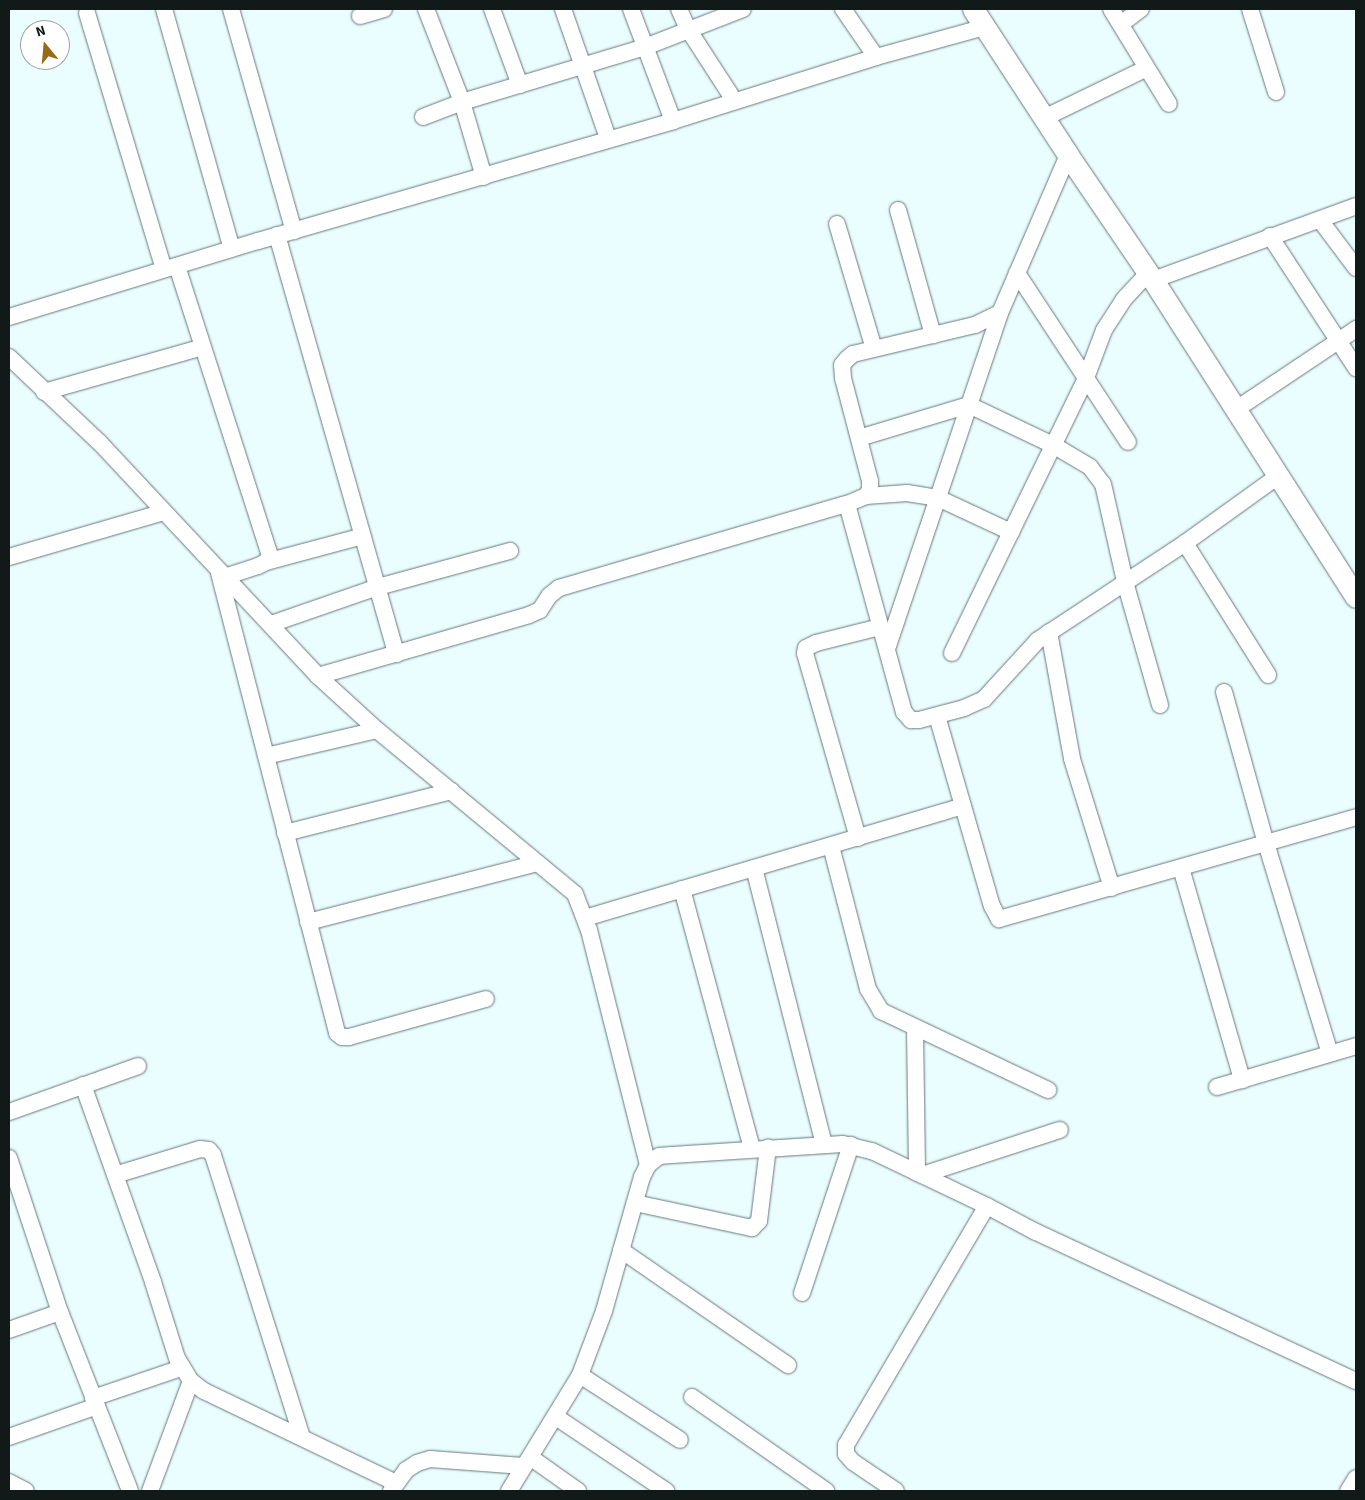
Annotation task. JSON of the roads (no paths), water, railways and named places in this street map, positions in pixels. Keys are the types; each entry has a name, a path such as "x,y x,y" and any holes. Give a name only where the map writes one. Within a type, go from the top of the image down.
{"main road":[{"path":"973,9 1068,155 1151,276 1356,597"}],"street":[{"path":"164,9 232,249"},
{"path":"231,9 294,230"},
{"path":"360,16 384,9"},
{"path":"426,9 462,102 484,177"},
{"path":"492,9 520,85"},
{"path":"563,9 608,138"},
{"path":"631,9 673,121"},
{"path":"679,9 688,29 734,100"},
{"path":"423,117 462,102 584,67 645,47 743,9"},
{"path":"843,9 876,57"},
{"path":"1111,9 1169,104"},
{"path":"1121,24 1141,9"},
{"path":"1250,9 1276,92"},
{"path":"87,13 171,268 203,347 270,556 266,562"},
{"path":"9,317 277,235 484,177 608,138 673,121 734,100 876,57 984,27"},
{"path":"1044,118 1147,68"},
{"path":"886,649 1000,313 1068,155"},
{"path":"952,654 1086,378 1111,317 1124,299 1151,276 1320,220 1356,206"},
{"path":"898,210 933,335"},
{"path":"1320,220 1356,268"},
{"path":"837,224 874,350"},
{"path":"277,235 396,654"},
{"path":"1270,236 1356,368"},
{"path":"1016,274 1128,442"},
{"path":"866,496 870,490 870,481 843,378 842,366 846,359 853,354 975,325 1000,313"},
{"path":"1235,410 1340,342 1356,329"},
{"path":"44,392 203,347"},
{"path":"9,357 100,443 318,676 377,730 575,894 585,918 648,1164 604,1311 580,1375 509,1491"},
{"path":"859,438 969,405 1053,445 1090,467 1103,484 1125,582 1160,705"},
{"path":"847,504 906,717 911,720 919,720 964,708 984,699 1028,649 1049,632 1185,543 1278,477"},
{"path":"318,676 535,613 544,606 553,592 559,588 847,504 866,496 907,493 938,498 1011,532"},
{"path":"9,557 164,512"},
{"path":"221,574 363,536"},
{"path":"1185,543 1268,675"},
{"path":"271,624 378,587 510,551"},
{"path":"221,574 334,1028 342,1037 486,999"},
{"path":"858,838 805,653 806,648 816,642 880,627"},
{"path":"1049,632 1072,759 1112,888"},
{"path":"1224,692 1266,843 1330,1054"},
{"path":"937,716 992,906 999,919 1356,817"},
{"path":"266,756 377,730"},
{"path":"285,833 452,791"},
{"path":"585,918 963,806"},
{"path":"831,846 871,997 881,1011 1048,1090"},
{"path":"308,922 538,863"},
{"path":"754,868 824,1144"},
{"path":"1181,868 1242,1080"},
{"path":"635,1203 752,1228 759,1221 760,1149 682,889"},
{"path":"915,1028 919,1174"},
{"path":"1217,1086 1356,1046"},
{"path":"9,1112 138,1066"},
{"path":"83,1085 186,1374 204,1391 302,1437 393,1487 406,1470 417,1463 430,1460 526,1462 578,1491"},
{"path":"919,1174 1060,1130"},
{"path":"648,1164 659,1156 824,1144 851,1145 872,1151 987,1206 1036,1232 1356,1381"},
{"path":"802,1292 851,1145"},
{"path":"115,1176 200,1149 209,1150 213,1155 302,1437"},
{"path":"9,1158 60,1312 130,1491"},
{"path":"896,1491 853,1462 846,1454 846,1445 987,1206"},
{"path":"621,1250 788,1365"},
{"path":"9,1330 60,1312"},
{"path":"9,1437 95,1402 186,1374"},
{"path":"150,1491 186,1374"},
{"path":"580,1375 680,1440"},
{"path":"692,1397 826,1491"},
{"path":"556,1417 666,1491"},
{"path":"1348,1491 1356,1478"},
{"path":"9,1482 26,1491"}]}
